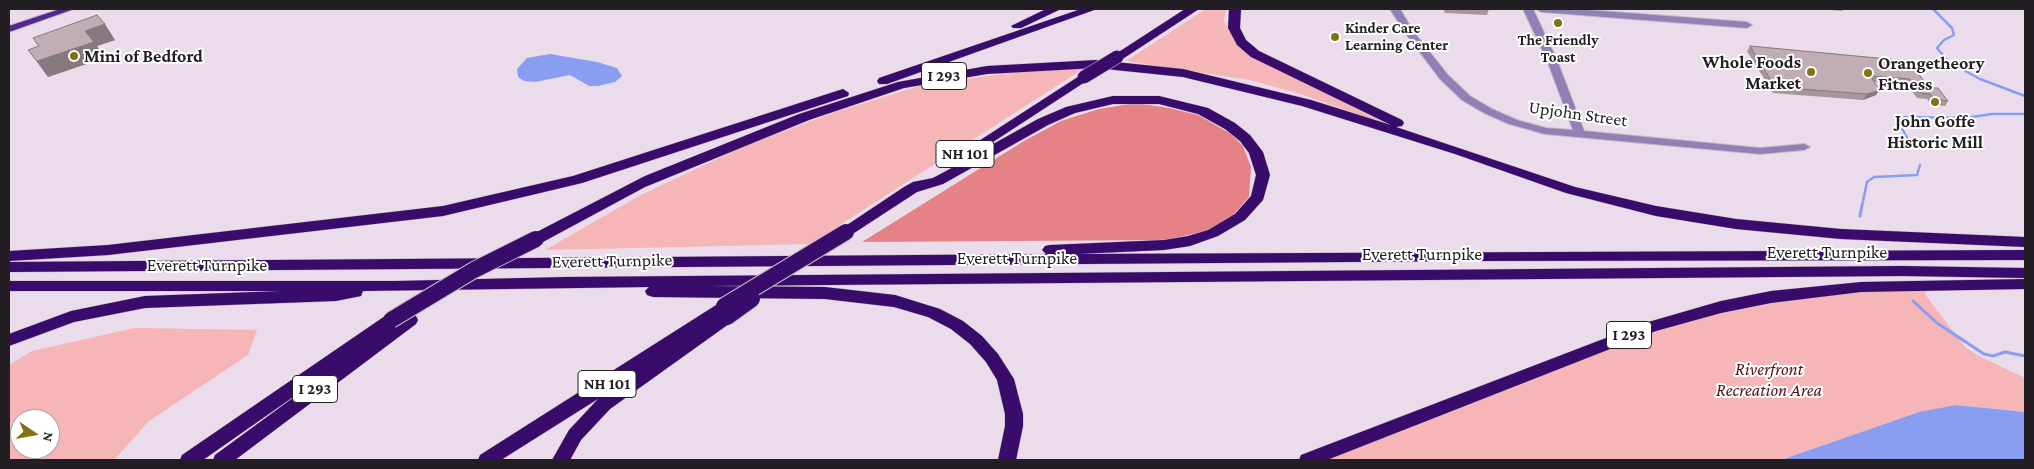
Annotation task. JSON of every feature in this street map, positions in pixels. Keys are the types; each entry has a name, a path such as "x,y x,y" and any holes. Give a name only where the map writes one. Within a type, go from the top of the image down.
{"highway":[{"path":"872,84 899,69 1026,23 1054,9"},
{"path":"9,256 108,250 443,211 577,180 872,84 1091,9"},
{"name":"NH 101","path":"487,460 653,355 753,298 779,272 846,232 1084,77 1193,9"},
{"path":"1235,9 1234,28 1241,42 1255,54 1460,151"},
{"name":"I 293","path":"222,460 410,320 536,239 641,184 804,117 864,96 944,76 1037,66 1096,64 1183,73 1306,103 1460,151 1570,190 1656,211 1697,218 1841,234 2025,242"},
{"path":"641,184 697,154 844,93"},
{"path":"896,260 1164,245 1190,241 1213,233 1232,223 1247,211 1261,190 1263,174 1262,167 1251,145 1222,121 1203,111 1170,102 1125,99 1091,104 1061,114 1043,122 938,181 909,190"},
{"path":"188,460 391,320 474,270 536,239"},
{"name":"Everett Turnpike","path":"9,267 896,260 2025,255"},
{"name":"Everett Turnpike","path":"9,286 396,286 500,282 1443,274 2025,273"},
{"path":"500,282 526,288 824,293 870,296 922,308 946,318 967,332 985,349 999,368 1009,390 1014,414 1013,434 1007,460"},
{"name":"I 293","path":"1308,460 1651,327 1714,309 1771,297 1861,287 2025,284"},
{"path":"9,340 71,317 145,302 336,295 396,286"},
{"path":"561,460 575,435 604,404 726,312"}],"main road":[{"path":"9,21 45,9"},
{"path":"9,29 69,9"}],"street":[{"name":"Upjohn Street","path":"1395,9 1424,52 1444,77 1466,98 1488,111 1513,122 1545,131 1760,151 1804,147"},
{"path":"1528,9 1542,38 1580,135"},
{"path":"1541,9 1747,25"}],"green space":[{"path":"1206,9 1226,9 1224,21 1236,44 1267,63 1389,125 1300,94 1250,80 1126,61"},
{"path":"1083,69 810,244 545,250 639,196 740,148 835,112 926,84 1027,71"},
{"name":"Riverfront Recreation Area","path":"1921,286 1927,297 1965,347 1977,355 2025,378 2025,412 1956,405 1919,412 1781,460 1315,460 1671,322 1748,301"},
{"path":"135,328 257,330 248,355 149,421 114,460 9,460 9,365 32,351"}],"shaded area":[{"path":"1136,103 1198,115 1231,134 1243,146 1251,167 1249,197 1228,221 1202,232 1165,240 862,242 1024,141 1061,121 1099,109"}],"water":[{"path":"550,54 597,62 617,68 622,76 615,82 598,86 589,86 570,75 535,82 524,81 518,77 517,69 527,58"},
{"path":"1956,405 2025,412 2025,460 1781,460 1919,412"}],"building":[{"path":"97,15 105,24 85,31 94,42 37,61 28,50 39,46 33,38"},
{"name":"Whole Foods Market","path":"1750,46 1909,61 1929,88 1938,88 1948,101 1935,99 1930,94 1921,93 1910,79 1870,76 1880,90 1867,94 1775,87"}],"waterway":[{"path":"1933,9 1952,28 1954,35 1944,40 1937,48 1949,62 1980,79 2025,96"},
{"path":"1911,145 1900,125 1900,120 1905,117 1965,118 1992,114 2025,114"},
{"path":"1862,206 1867,182 1874,177 1917,175 1920,165"},
{"path":"1860,216 1862,205"},
{"path":"1913,301 1937,323 1984,354 1993,356 2005,352 2025,356"}],"place":[{"name":"The Friendly Toast","path":"1558,23"},
{"name":"Kinder Care Learning Center","path":"1335,37"},
{"name":"Mini of Bedford","path":"74,56"},
{"name":"Whole Foods Market","path":"1811,72"},
{"name":"Orangetheory Fitness","path":"1868,73"},
{"name":"John Goffe Historic Mill","path":"1935,102"}]}
